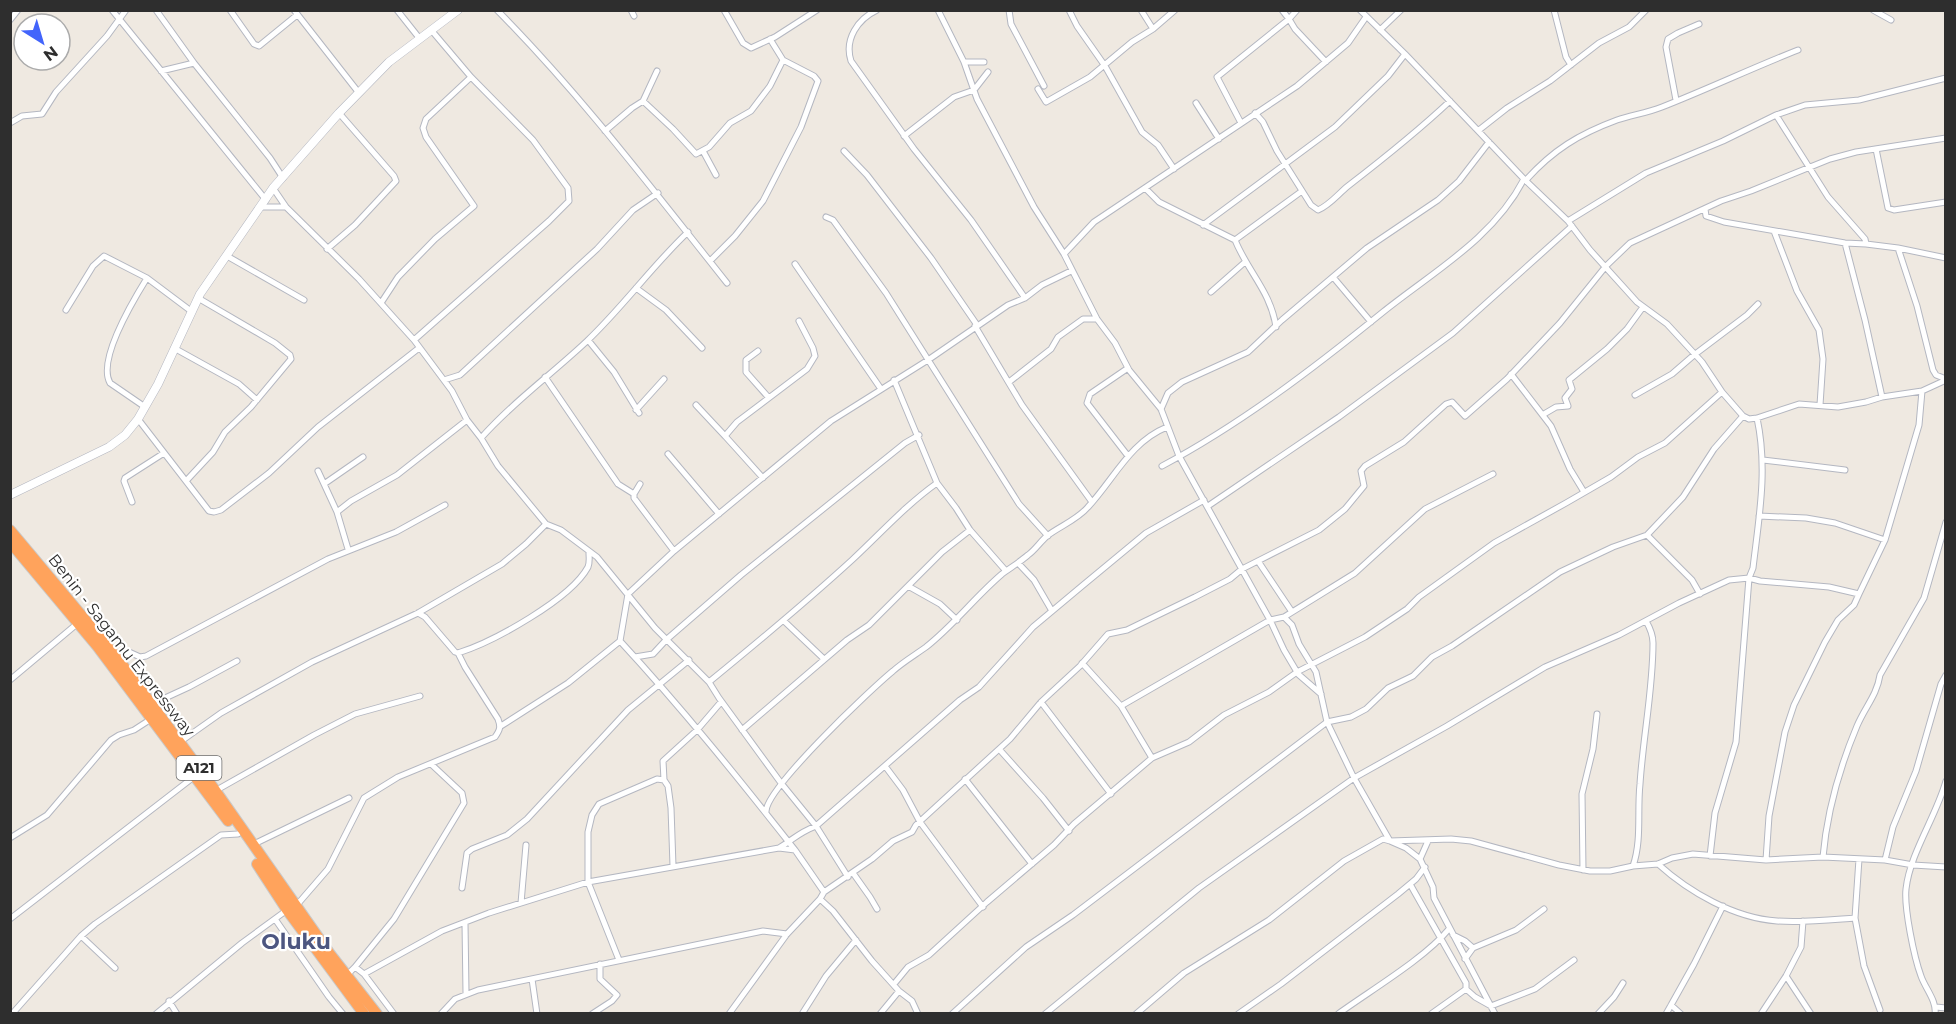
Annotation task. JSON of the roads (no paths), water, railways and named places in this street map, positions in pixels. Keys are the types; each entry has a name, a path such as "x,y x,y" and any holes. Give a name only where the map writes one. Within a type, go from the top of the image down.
{"highway":[{"name":"Benin - Sagamu Expressway","path":"10,530 100,643 119,660 180,742 212,793 253,845 292,908 351,971 377,1014"},
{"name":"A121","path":"10,542 78,623 100,643 151,719 195,776 212,793 224,816 292,908 364,1014"}],"street":[{"path":"10,20 18,10"},
{"path":"112,10 263,203 286,207"},
{"path":"10,123 22,116 42,114 56,92 126,10"},
{"path":"156,10 283,178"},
{"path":"230,10 254,44 259,46 296,13 359,93"},
{"path":"397,10 420,39"},
{"path":"10,495 108,447 125,435 145,407 198,298 273,188 339,113 389,62 458,10"},
{"path":"498,10 524,37 658,193 727,283"},
{"path":"724,10 743,43 751,48 817,10"},
{"path":"877,10 863,18 856,26 849,54 855,67 904,136 971,220 1025,298"},
{"path":"938,10 964,62 974,90 1034,207 1064,254 1097,319 1115,343 1128,368 1161,409 1179,456 1270,620 1284,650 1298,673 1321,694"},
{"path":"1009,10 1011,24 1044,86"},
{"path":"1069,10 1077,26 1105,66 1142,132 1158,145 1174,169"},
{"path":"1141,10 1153,29"},
{"path":"1038,89 1046,102 1090,77 1175,10"},
{"path":"1282,10 1326,62"},
{"path":"1241,123 1217,77 1289,20 1297,10"},
{"path":"1360,10 1479,130 1525,180 1570,223 1590,250 1643,306 1667,324 1702,362 1722,392 1743,416 1749,419 1757,418 1799,404 1838,407 1922,391 1946,380"},
{"path":"1380,30 1401,10"},
{"path":"1554,10 1566,57 1571,64"},
{"path":"1479,130 1507,108 1550,81 1599,43 1629,27 1646,10"},
{"path":"1873,10 1891,20"},
{"path":"1064,254 1094,222 1297,86 1348,43 1366,17"},
{"path":"1677,100 1666,47 1668,39 1699,24"},
{"path":"414,340 569,201 568,188 533,140 471,77 432,31"},
{"path":"710,261 735,236 763,201 801,127 818,81 814,76 783,60 770,39"},
{"path":"1162,466 1259,405 1332,354 1455,258 1498,219 1525,180 1554,152 1577,137 1619,120 1662,107 1798,50"},
{"path":"1203,225 1317,141 1362,103 1405,54"},
{"path":"643,101 696,154 703,151 730,123 751,111 770,86 783,60"},
{"path":"964,62 984,62"},
{"path":"161,70 194,63"},
{"path":"605,131 643,101 657,71"},
{"path":"904,136 954,97 974,90 988,72"},
{"path":"381,303 398,277 435,239 474,206 426,137 423,128 426,119 471,77"},
{"path":"779,848 789,843 793,837 816,826 960,700 979,687 1026,634 1146,533 1206,503 1339,417 1453,333 1570,223 1646,173 1776,116 1805,105 1859,100 1946,78"},
{"path":"1255,113 1302,191 1318,210 1413,136 1450,101"},
{"path":"1196,104 1219,139"},
{"path":"327,249 355,225 396,181 339,113"},
{"path":"1776,116 1828,198 1865,239 1866,244"},
{"path":"729,1014 787,934 820,899 824,891 850,875 893,841 912,832 999,749 1041,702 1082,663 1108,634 1127,630 1230,579 1242,569 1319,531 1345,509 1364,486 1361,471 1365,466 1404,442 1446,404 1452,402 1465,416 1511,374 1560,323 1606,266 1630,243 1721,201 1830,159 1946,138"},
{"path":"1161,409 1172,388 1248,352 1367,248 1438,200 1459,181 1489,142"},
{"path":"1876,149 1888,208 1894,210 1946,202"},
{"path":"703,151 716,175"},
{"path":"844,151 867,175 931,258 976,326 1036,426 1092,502"},
{"path":"273,188 286,207 381,303 414,340 452,391 467,420 498,466 546,524 561,531 597,557 666,640 710,682 742,730 877,909"},
{"path":"1145,188 1159,202 1235,240 1245,262 1271,303 1276,327"},
{"path":"1235,240 1302,191"},
{"path":"444,380 460,375 597,249 633,210 658,193"},
{"path":"1705,209 1706,216 1724,222 1946,258"},
{"path":"826,217 833,220 886,292 1019,504 1048,536"},
{"path":"1774,231 1797,291 1819,330 1823,359 1820,405"},
{"path":"481,438 495,422 588,340 688,232"},
{"path":"1845,243 1865,320 1881,397"},
{"path":"1898,249 1917,306 1933,370 1936,375 1946,380"},
{"path":"66,310 93,266 104,256 147,278 191,311"},
{"path":"227,256 304,300"},
{"path":"1211,292 1245,262"},
{"path":"795,264 881,389"},
{"path":"156,1014 242,943 292,908 328,870 364,798 398,777 495,737 501,726 568,683 620,641 628,594 674,551 831,421 928,360 1008,304 1025,298 1042,285 1071,271"},
{"path":"1333,277 1371,322"},
{"path":"145,407 110,383 107,379 107,369 112,344 147,278"},
{"path":"636,288 666,310 702,348"},
{"path":"186,481 213,452 225,432 257,400 290,361 290,356 275,343 198,298"},
{"path":"1635,395 1672,374 1758,304"},
{"path":"1544,414 1557,407 1568,406 1565,398 1572,389 1569,380 1628,329 1643,306"},
{"path":"1009,382 1051,349 1058,337 1083,319 1097,319"},
{"path":"725,436 737,422 807,369 815,356 799,321"},
{"path":"588,340 614,372 637,411 664,379"},
{"path":"174,348 239,384 257,400"},
{"path":"138,419 209,511 214,512 221,510 269,473 318,427 419,348"},
{"path":"758,351 746,360 746,372 769,398"},
{"path":"1128,368 1090,394 1087,399 1087,403 1128,456"},
{"path":"1511,374 1544,414 1570,469 1584,492"},
{"path":"545,377 618,484 634,494"},
{"path":"894,380 919,435 937,483 970,530 1006,571"},
{"path":"1766,860 1769,816 1785,732 1794,705 1825,642 1838,620 1854,605 1886,540 1919,425 1922,391"},
{"path":"894,984 908,968 930,955 1069,831 1074,824 1152,758 1188,742 1224,715 1365,637 1407,609 1419,597 1494,543 1665,443 1722,392"},
{"path":"696,405 763,478"},
{"path":"952,1014 1026,947 1073,915 1327,722 1351,717 1366,710 1388,688 1413,676 1432,657 1466,637 1560,572 1613,547 1647,535 1683,497 1720,441 1743,416"},
{"path":"1710,856 1715,813 1736,742 1749,578 1753,568 1764,473 1763,444 1757,418"},
{"path":"337,512 351,501 397,475 467,420"},
{"path":"766,812 766,806 781,783 893,671 957,620 1006,571 1048,536 1072,520 1092,502 1128,456 1156,431 1167,427"},
{"path":"635,657 653,654 666,640 828,503 905,443 919,435"},
{"path":"132,502 124,481 164,453"},
{"path":"668,454 719,514"},
{"path":"324,483 363,457"},
{"path":"1763,460 1845,470"},
{"path":"318,471 337,512 348,549"},
{"path":"1121,706 1270,620 1284,617 1355,573 1425,509 1493,474"},
{"path":"710,682 784,621 907,507 937,483"},
{"path":"640,484 634,498 674,551"},
{"path":"119,660 129,652 140,657 146,656 348,549 396,532 445,505"},
{"path":"1759,516 1806,518 1834,523 1886,540"},
{"path":"1823,857 1826,822 1839,771 1858,724 1878,689 1880,675 1924,598 1946,522"},
{"path":"180,742 221,713 312,662 418,613 502,564 546,524"},
{"path":"742,730 824,659 869,625 942,552 970,530"},
{"path":"1647,535 1692,580 1700,594"},
{"path":"458,653 499,635 556,601 588,567 589,553"},
{"path":"1258,561 1292,612"},
{"path":"1018,563 1034,580 1052,611"},
{"path":"1045,1014 1199,888 1354,778 1545,668 1729,580 1749,578 1778,583 1829,586 1860,594"},
{"path":"908,586 940,604 957,620"},
{"path":"418,613 425,616 454,652 458,653 501,726"},
{"path":"1284,617 1292,625 1299,644 1316,672 1327,722 1354,778 1390,841"},
{"path":"784,621 824,659"},
{"path":"1633,866 1638,852 1640,784 1653,641 1646,621"},
{"path":"10,681 78,623"},
{"path":"620,641 660,684 748,794 766,812 824,891"},
{"path":"462,888 467,853 507,835 527,819 628,710 689,660"},
{"path":"152,704 237,661"},
{"path":"1082,663 1121,706 1152,758"},
{"path":"1313,689 1316,672"},
{"path":"1885,860 1893,826 1916,771 1941,684 1946,675"},
{"path":"212,793 304,740 355,714 420,696"},
{"path":"673,866 668,786 664,780 663,761 722,702"},
{"path":"1041,702 1111,794"},
{"path":"1583,870 1582,794 1593,749 1597,714"},
{"path":"10,838 47,815 111,740 134,730 151,719"},
{"path":"999,749 1044,798 1069,831"},
{"path":"394,1014 364,974 351,971 394,919 464,803 462,794 431,764"},
{"path":"885,766 908,798 920,822 982,907"},
{"path":"10,910 13,917 195,776"},
{"path":"619,960 588,882 588,832 591,815 599,804 657,779 664,780"},
{"path":"965,779 1032,864"},
{"path":"1946,781 1938,805 1919,846 1906,890 1910,929 1920,974 1936,1010 1946,1008"},
{"path":"253,845 349,798"},
{"path":"1938,805 1946,807"},
{"path":"221,835 224,816"},
{"path":"12,1014 81,936 173,867 221,835 238,834"},
{"path":"1390,841 1428,841 1451,838 1471,841 1583,870 1610,871 1658,864 1693,854 1766,860 1823,857 1885,860 1946,867"},
{"path":"1136,1014 1184,973 1269,920 1344,861 1383,839 1406,848 1420,859 1433,887 1434,898 1495,1014"},
{"path":"1420,859 1428,841"},
{"path":"521,903 526,845"},
{"path":"364,974 434,936 465,923 588,882 779,848 795,850"},
{"path":"1859,859 1855,918 1864,966 1880,1010"},
{"path":"1658,864 1677,881 1723,906 1763,919 1803,921 1855,918"},
{"path":"1238,1014 1281,984 1410,884 1425,867"},
{"path":"1410,884 1457,965 1466,983 1466,989 1491,1006"},
{"path":"820,899 833,911 899,991 912,1001 918,1014"},
{"path":"1666,1014 1723,906"},
{"path":"1465,959 1473,948 1516,930 1544,909"},
{"path":"275,919 343,1014"},
{"path":"1761,1014 1786,976 1801,947 1803,921"},
{"path":"465,923 466,993"},
{"path":"1338,1014 1441,939 1449,929"},
{"path":"441,1014 455,999 466,993 764,931 787,934"},
{"path":"1453,935 1473,948"},
{"path":"81,936 115,968"},
{"path":"802,1014 826,976 856,940"},
{"path":"1491,1006 1535,989 1574,960"},
{"path":"592,1014 617,995 600,980 600,964"},
{"path":"1786,976 1811,1014"},
{"path":"531,979 537,1014"},
{"path":"1599,1014 1623,983"},
{"path":"1431,1014 1466,989"},
{"path":"880,1014 899,991"},
{"path":"169,1001 177,1014"},
{"path":"1671,1005 1681,1014"}],"district":[{"name":"Oluku","path":"296,941"}]}
